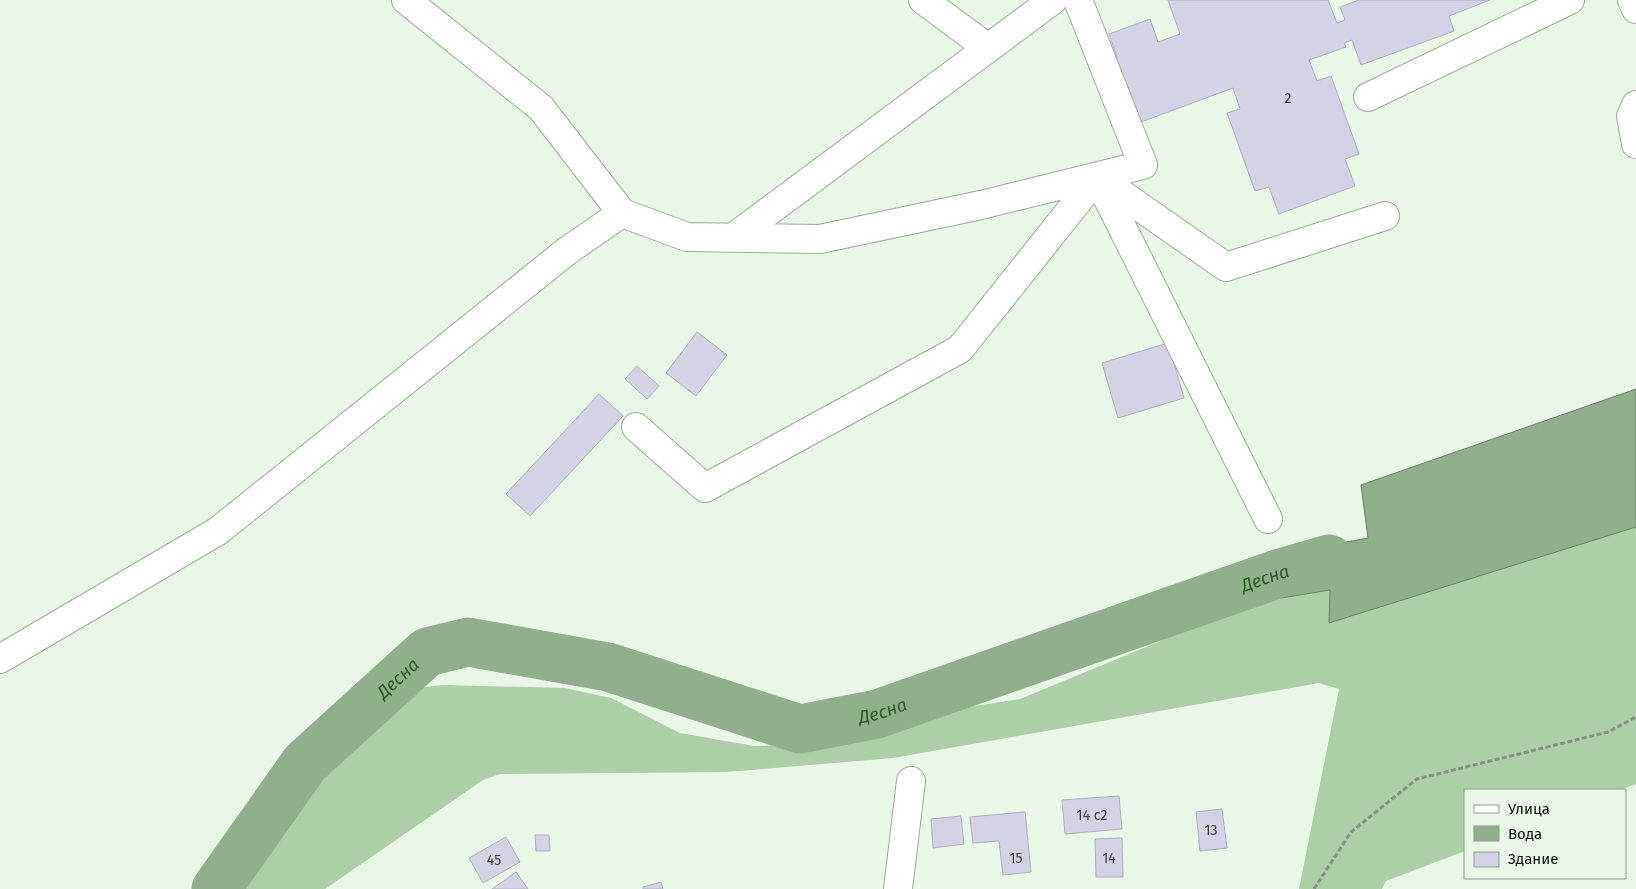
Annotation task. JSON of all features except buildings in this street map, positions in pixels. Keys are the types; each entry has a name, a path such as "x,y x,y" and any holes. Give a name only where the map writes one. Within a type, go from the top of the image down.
{"street":[{"path":"406,0 541,108 622,213 687,237 820,239 981,206 1143,165 1078,0"},
{"path":"923,0 988,48"},
{"path":"734,238 1053,0"},
{"path":"1368,97 1570,0"},
{"path":"1632,0 1636,9"},
{"path":"1636,105 1631,116 1636,144"},
{"path":"1097,177 1226,267 1385,216"},
{"path":"636,426 705,488 960,349 1097,177"},
{"path":"1097,177 1268,519"},
{"path":"0,659 218,531 567,251 622,213"},
{"path":"898,889 911,781"}],"path":[{"path":"1314,889 1352,832 1417,779 1608,732 1636,717"}],"shaded area":[{"path":"1636,527 1636,784 1623,789 1464,789 1464,851 1386,881 1382,889 1299,889 1339,689 1319,683 893,758 727,772 500,774 483,780 325,889 199,889 219,856 313,752 351,723 394,697 417,688 442,685 565,688 611,698 680,733 754,746 803,745 827,742 924,714 1020,699 1226,614 1281,598 1330,590 1330,623"}],"water":[{"path":"1636,389 1636,527 1329,623 1330,590 1281,598 1249,560 1368,538 1361,485"}],"waterway":[{"name":"Десна","path":"216,889 305,763 427,652 468,642 608,667 800,729 877,714 1277,574 1329,559"}]}
